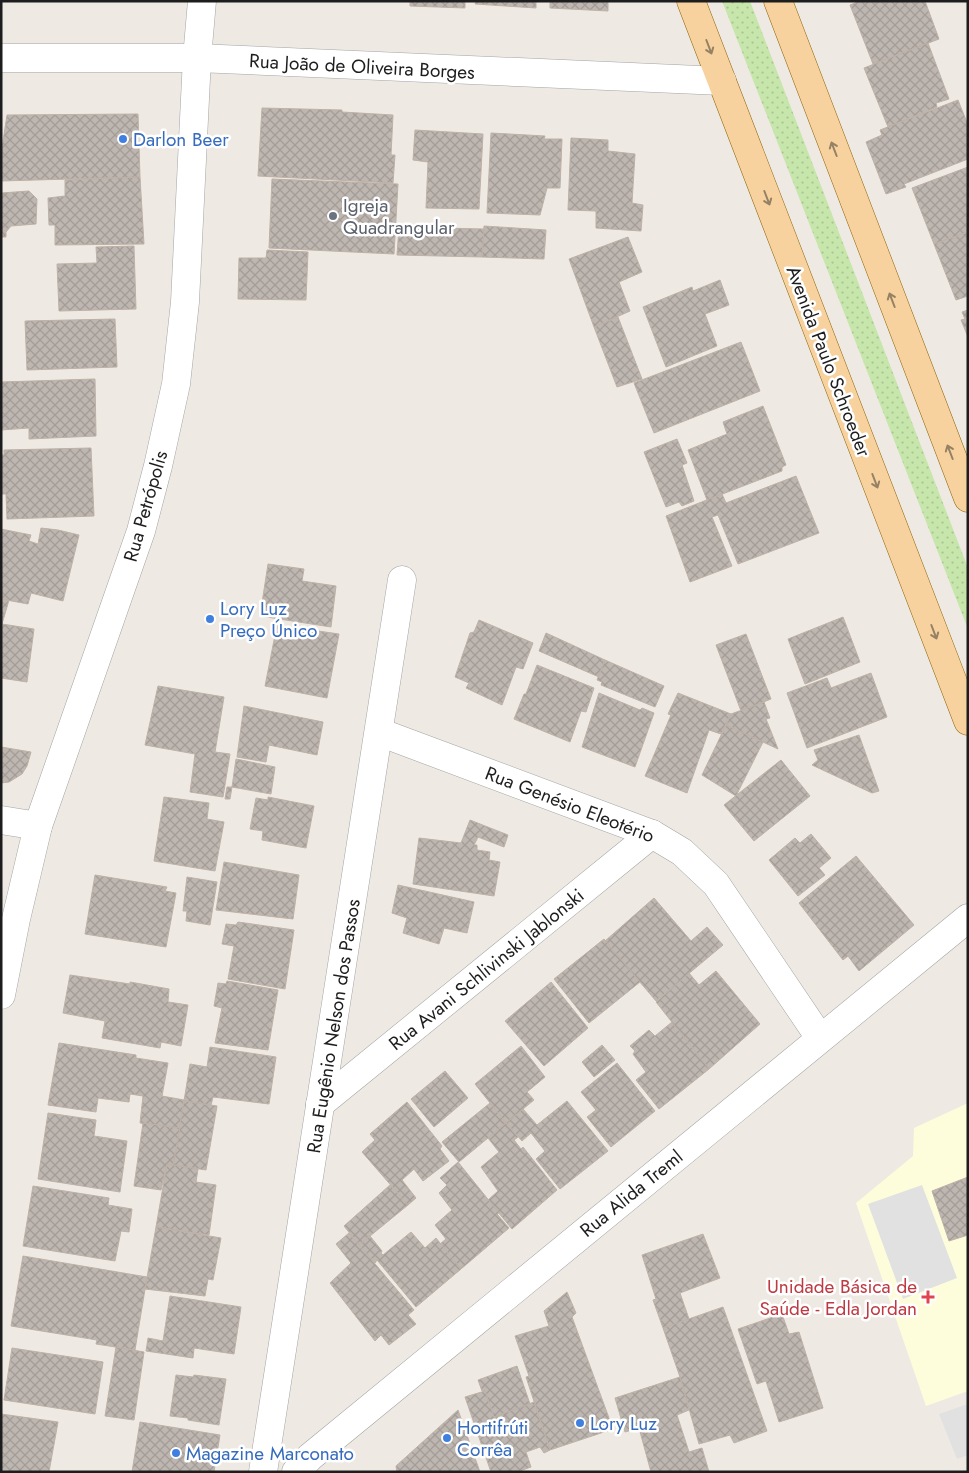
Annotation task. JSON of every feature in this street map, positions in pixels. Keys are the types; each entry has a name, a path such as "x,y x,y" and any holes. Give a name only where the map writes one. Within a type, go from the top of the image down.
{"main road":[{"name":"Avenida Paulo Schroeder","path":"691,1 968,721"},
{"path":"778,1 968,498"}],"street":[{"name":"Rua Petrópolis","path":"1,995 16,919 38,826 140,531 158,466 176,384 185,302 197,58 202,1"},
{"name":"Rua João de Oliveira Borges","path":"1,58 197,58 722,81"},
{"name":"Rua Eugênio Nelson dos Passos","path":"263,1472 402,580"},
{"name":"Rua Genésio Eleotério","path":"378,732 652,834 682,852 716,884 820,1038"},
{"path":"1,820 38,826"},
{"name":"Rua Avani Schlivinski Jablonski","path":"320,1104 652,834"},
{"name":"Rua Alida Treml","path":"296,1472 310,1457 968,918"}],"shaded area":[{"name":"Unidade Básica de Saúde - Edla Jordan","path":"968,1103 968,1391 926,1406 856,1203 913,1156 914,1128"},
{"path":"922,1185 957,1278 903,1299 868,1204"},
{"path":"968,1404 968,1455 957,1459 939,1414"}],"green space":[{"path":"722,1 750,1 968,568 968,629"}],"building":[{"path":"410,1 465,1 465,8 410,6"},
{"path":"476,1 536,1 536,8 475,4"},
{"path":"550,1 608,1 608,11 550,8"},
{"path":"860,1 925,1 939,39 873,64 850,5"},
{"path":"928,43 949,99 936,103 937,107 888,127 864,68"},
{"path":"958,100 968,125 968,159 904,184 906,187 886,194 866,142 882,135 880,130"},
{"path":"262,108 342,110 342,112 393,115 391,155 395,155 393,183 258,176"},
{"path":"138,114 140,177 1,181 1,154 7,115"},
{"path":"415,130 483,134 479,209 426,208 428,162 413,160"},
{"path":"491,133 545,136 544,139 562,139 560,188 547,188 540,215 487,213"},
{"path":"571,138 608,140 608,151 635,154 632,203 643,205 641,231 596,228 596,211 568,210"},
{"path":"968,167 968,232 934,244 912,188"},
{"path":"140,177 144,244 55,245 55,225 49,225 48,198 65,196 65,180"},
{"name":"Igreja Quadrangular","path":"272,179 398,184 394,254 269,248"},
{"path":"29,191 37,199 36,224 11,226 6,232 6,237 1,237 1,193"},
{"path":"484,226 546,230 544,259 482,257"},
{"path":"399,227 484,229 482,257 397,255"},
{"path":"968,232 968,296 956,300 934,244"},
{"path":"628,237 642,272 619,282 630,311 594,327 569,259"},
{"path":"134,246 136,309 59,311 57,264 97,263 96,247"},
{"path":"267,250 308,252 306,300 238,299 239,258 266,258"},
{"path":"720,280 729,305 705,314 717,346 666,367 643,307 692,287 693,291"},
{"path":"968,310 968,337 961,320 965,319 962,312"},
{"path":"618,317 642,379 617,387 594,327"},
{"path":"115,319 117,367 27,370 25,321"},
{"path":"741,342 760,391 654,433 634,383"},
{"path":"95,379 96,436 29,439 29,428 1,430 1,382"},
{"path":"763,406 786,465 782,467 782,471 707,500 688,450 727,434 723,422"},
{"path":"677,439 687,463 682,465 694,501 682,506 679,502 666,507 644,452"},
{"path":"91,448 94,516 7,519 6,494 1,494 1,455 4,455 4,450"},
{"path":"796,476 819,533 738,564 718,515 712,517 732,566 690,582 666,516 722,494 726,503"},
{"path":"41,528 79,535 63,601 31,593 28,604 1,599 1,529 31,535 29,541 38,544"},
{"path":"268,564 304,569 302,581 336,586 331,627 260,616"},
{"path":"1,599 9,600 2,624 34,629 27,682 1,678"},
{"path":"843,617 860,662 805,684 788,639"},
{"path":"479,620 533,643 523,669 516,667 502,705 466,688 469,683 455,677 470,633 474,632"},
{"path":"277,625 339,634 327,698 265,686"},
{"path":"546,633 605,660 599,677 539,651"},
{"path":"746,634 771,699 741,711 716,645"},
{"path":"605,660 664,686 655,707 601,685 602,682 597,680"},
{"path":"537,665 594,688 586,712 581,711 570,742 514,719"},
{"path":"871,673 887,717 807,748 787,693 827,678 831,688"},
{"path":"158,686 224,697 215,752 230,754 223,797 190,792 195,754 145,745"},
{"path":"599,693 640,710 642,708 654,713 635,767 582,747"},
{"path":"678,693 731,714 721,734 709,730 687,793 645,776 671,715 668,714"},
{"path":"764,702 770,718 766,719 778,749 726,725 731,714"},
{"path":"244,706 323,722 317,755 269,745 266,762 237,757"},
{"path":"726,725 763,742 736,796 702,775"},
{"path":"859,735 879,791 872,793 812,765 818,760 814,750"},
{"path":"1,747 31,752 27,766 22,774 9,782 1,783"},
{"path":"236,759 275,767 271,794 232,787"},
{"path":"781,760 810,796 754,841 724,805"},
{"path":"227,787 232,787 230,799 225,799"},
{"path":"164,797 209,803 207,819 224,822 215,871 154,861"},
{"path":"268,797 314,806 306,848 262,840 263,831 250,829 256,798 268,800"},
{"path":"470,820 508,835 504,847 478,837 474,845 477,845 477,850 490,852 489,860 500,862 494,896 413,884 419,838 461,843"},
{"path":"811,834 831,858 819,868 825,875 798,896 769,860 795,838 800,843"},
{"path":"856,856 914,925 859,971 848,956 843,960 799,903"},
{"path":"224,862 299,875 293,919 216,910"},
{"path":"95,875 167,887 165,891 176,893 166,947 85,934"},
{"path":"187,877 217,882 210,925 186,921 187,911 183,911"},
{"path":"398,885 474,902 467,933 444,928 439,944 403,933 407,918 392,913"},
{"path":"654,898 691,941 707,927 723,945 656,1001 605,941"},
{"path":"238,922 294,930 285,989 228,979 234,946 222,944 226,924 236,925"},
{"path":"604,939 640,982 589,1023 554,979"},
{"path":"716,971 760,1024 709,1069 656,1002 689,973 699,985"},
{"path":"70,975 169,989 168,1002 188,1005 181,1046 161,1042 160,1048 102,1038 105,1021 63,1013"},
{"path":"227,981 278,990 268,1050 215,1043 222,1008 214,1006 218,983 226,984"},
{"path":"551,982 588,1028 544,1066 505,1021"},
{"path":"672,1022 709,1069 659,1109 636,1080 646,1072 633,1054 635,1051 630,1046 649,1030 655,1036"},
{"path":"59,1043 136,1055 136,1058 168,1063 162,1096 184,1100 180,1128 140,1123 143,1096 130,1094 129,1102 98,1098 96,1112 48,1105"},
{"path":"602,1045 615,1060 594,1077 582,1062"},
{"path":"521,1046 545,1077 527,1092 534,1100 506,1123 475,1084"},
{"path":"210,1047 276,1057 269,1104 213,1097 211,1105 184,1101 190,1064 207,1067"},
{"path":"617,1063 655,1111 611,1147 587,1117 596,1110 581,1092"},
{"path":"445,1071 468,1098 434,1127 411,1099"},
{"path":"184,1101 217,1106 206,1170 173,1165"},
{"path":"567,1101 608,1151 560,1189 536,1159 545,1151 531,1133 522,1141 506,1123 523,1109 537,1125"},
{"path":"407,1102 442,1146 440,1149 449,1161 423,1181 414,1169 402,1180 416,1198 408,1205 362,1152 375,1140 370,1134"},
{"path":"490,1103 506,1123 459,1162 442,1142"},
{"path":"48,1113 96,1120 94,1136 127,1141 120,1192 38,1179"},
{"path":"143,1123 180,1128 173,1165 167,1164 161,1190 134,1186"},
{"path":"506,1123 518,1137 514,1140 521,1149 523,1147 557,1190 512,1229 488,1200 498,1191 481,1167 499,1152 488,1138"},
{"path":"458,1162 509,1228 461,1269 440,1244 446,1239 435,1225 452,1210 439,1193 447,1185 440,1178"},
{"path":"167,1164 198,1169 196,1182 216,1185 209,1235 156,1227"},
{"path":"968,1177 968,1235 949,1241 932,1191"},
{"path":"390,1185 408,1205 359,1245 344,1226"},
{"path":"33,1186 109,1198 108,1205 132,1209 129,1232 121,1231 115,1261 23,1246"},
{"path":"156,1227 221,1238 213,1280 208,1279 205,1296 145,1289"},
{"path":"411,1232 425,1248 436,1238 461,1269 416,1307 377,1260 375,1263 359,1245 370,1236 383,1255"},
{"path":"349,1233 414,1310 408,1315 416,1324 389,1345 381,1335 375,1341 330,1283 351,1263 336,1244"},
{"path":"703,1234 720,1278 680,1293 689,1319 663,1328 653,1300 656,1299 642,1255"},
{"path":"23,1256 147,1277 135,1350 96,1344 97,1340 11,1326"},
{"path":"567,1292 576,1313 572,1317 613,1429 550,1450 526,1377 529,1376 515,1336 549,1326 544,1311"},
{"path":"170,1296 241,1307 234,1354 194,1348 193,1358 146,1351 148,1338 163,1341"},
{"path":"723,1307 767,1431 734,1443 730,1435 699,1444 680,1377 663,1328"},
{"path":"782,1314 789,1334 799,1332 823,1408 779,1422 766,1381 757,1384 738,1329"},
{"path":"116,1347 144,1352 134,1420 105,1416"},
{"path":"12,1348 103,1362 95,1414 4,1400"},
{"path":"517,1366 530,1404 494,1417 485,1391 482,1391 478,1380"},
{"path":"176,1375 226,1379 219,1425 170,1416"},
{"path":"680,1377 689,1410 677,1415 689,1452 702,1448 709,1472 651,1472 639,1428 625,1432 615,1398"},
{"path":"485,1391 494,1417 534,1402 550,1450 544,1453 540,1447 526,1452 531,1467 517,1472 491,1472 465,1397"},
{"name":"Hortifrúti Corrêa","path":"458,1410 480,1472 397,1472 396,1466"},
{"path":"1,1414 58,1422 49,1472 1,1472"},
{"name":"Magazine Marconato","path":"140,1422 220,1435 214,1472 132,1472"}],"place":[{"name":"Darlon Beer","path":"123,139"},
{"name":"Igreja Quadrangular","path":"333,216"},
{"name":"Lory Luz Preço Único","path":"210,619"},
{"name":"Unidade Básica de Saúde - Edla Jordan","path":"928,1297"},
{"name":"Lory Luz","path":"580,1423"},
{"name":"Hortifrúti Corrêa","path":"447,1438"},
{"name":"Magazine Marconato","path":"176,1453"}]}
